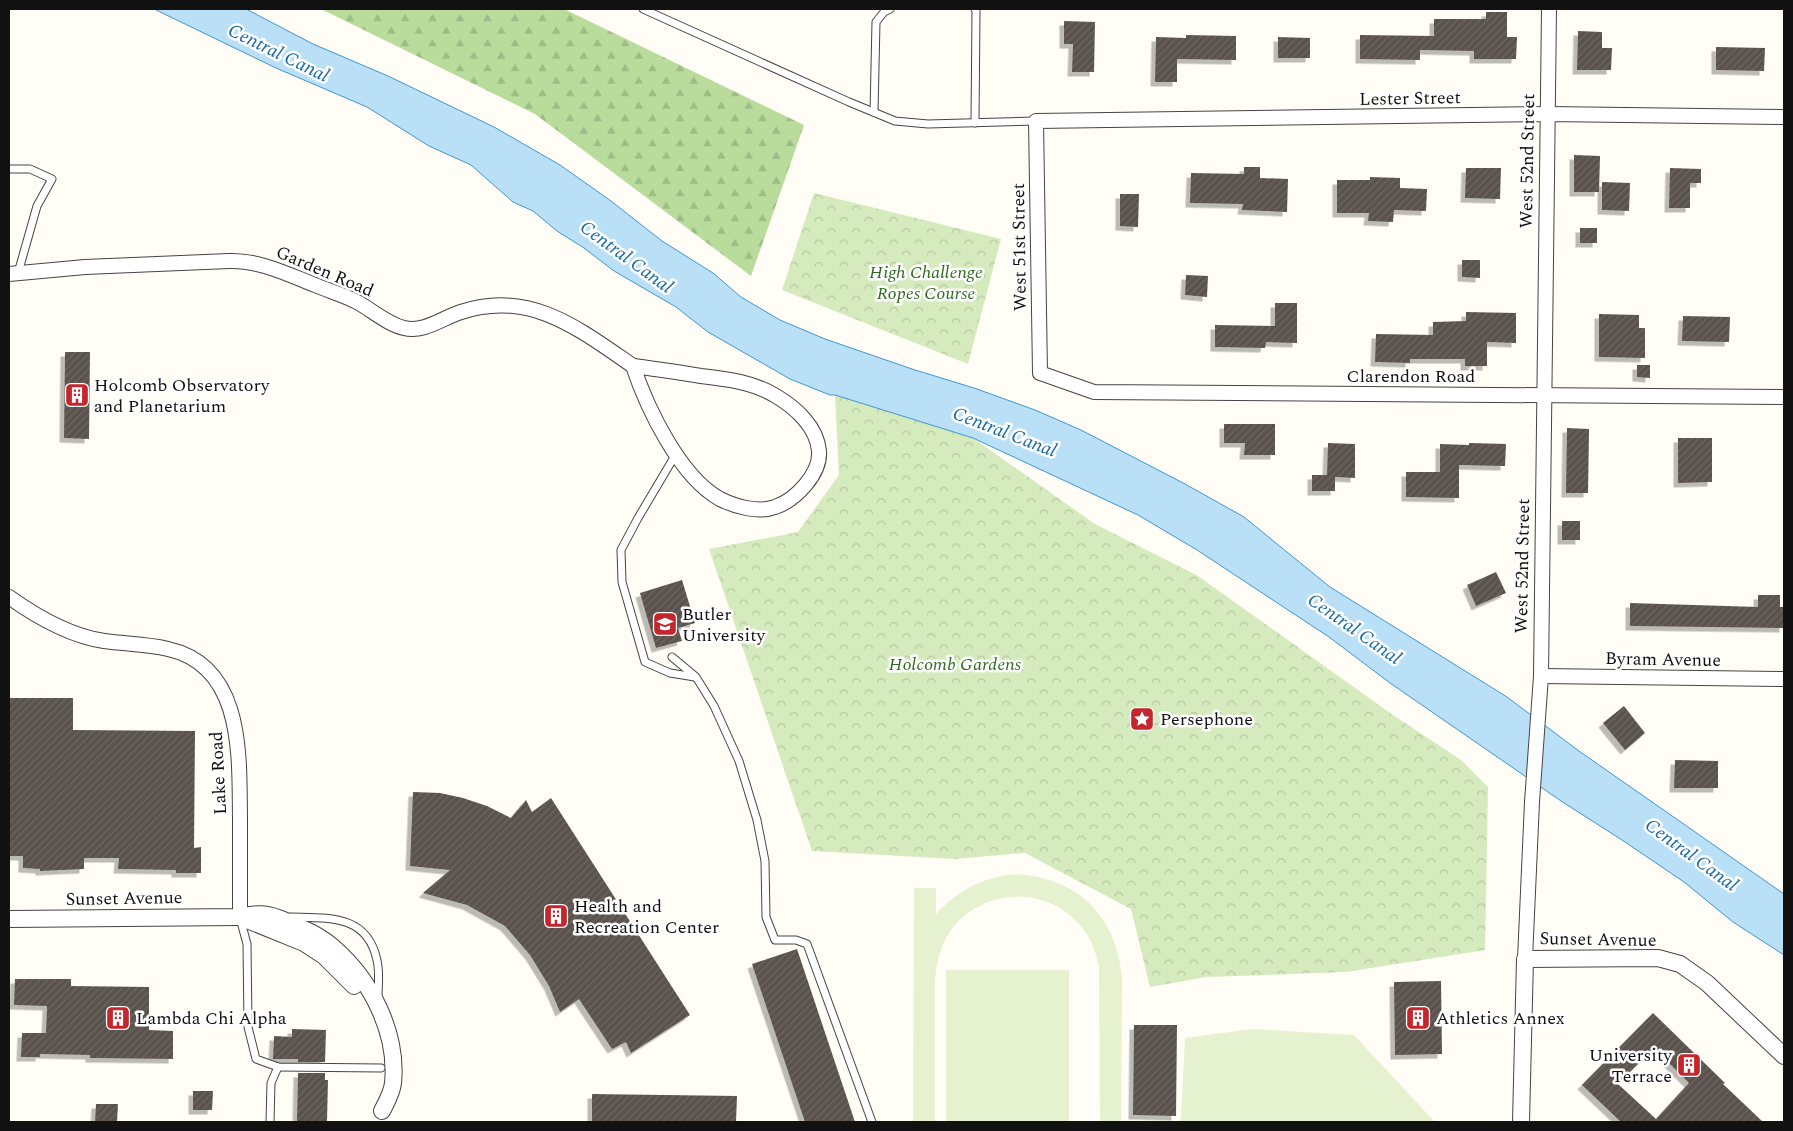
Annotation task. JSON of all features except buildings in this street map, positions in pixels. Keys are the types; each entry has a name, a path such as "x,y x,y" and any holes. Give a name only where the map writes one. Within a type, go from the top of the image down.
{"street":[{"name":"West 52nd Street","path":"1521,1122 1525,958 1532,802 1540,715 1541,676 1549,9"},
{"name":"Lester Street","path":"1036,121 1548,114 1784,116"},
{"name":"West 51st Street","path":"1036,121 1040,373"},
{"name":"Garden Road","path":"13,273 105,266 229,261 248,262 264,265 352,300 399,327 407,329 424,328 456,313 481,307 502,305 534,309 563,320 633,366 740,381 778,397 807,423 816,436 819,450 818,465 814,474 797,494 775,507 758,509 735,505 720,499 706,490 676,453 662,432 640,389 633,366"},
{"name":"Clarendon Road","path":"1040,373 1094,392 1784,397"},
{"name":"Lake Road","path":"9,597 23,608 50,622 80,634 102,641 165,648 178,652 198,661 214,677 226,698 236,731 239,759 240,917"},
{"name":"Byram Avenue","path":"1541,676 1784,678"},
{"name":"Sunset Avenue","path":"9,919 240,917 254,913 277,917 313,932 335,948 362,978 378,1004 384,1039"},
{"name":"Sunset Avenue","path":"240,917 304,943 324,956 355,986 384,1039"},
{"name":"Sunset Avenue","path":"1525,958 1645,958 1670,960 1690,970 1707,984 1784,1056"},
{"path":"382,1117 381,1068 384,1039"},
{"path":"382,1117 392,1084 392,1059 384,1039"}],"lane":[{"path":"643,9 895,121 928,124 1036,121"},
{"path":"874,112 876,22 884,12 890,9"},
{"path":"975,9 976,122"},
{"path":"9,169 30,170 52,179 37,206 13,273"},
{"path":"676,453 621,550 622,582 645,662 670,673 696,677"},
{"path":"672,657 696,677 714,706 738,761 757,820 765,861 766,917 775,940 796,940 807,944 872,1122"},
{"path":"240,917 247,944 248,1027 256,1059 278,1067 381,1068"},
{"path":"277,917 325,918 341,920 356,925 369,937 378,960 378,1004"},
{"path":"270,1122 271,1083 278,1067"}],"green space":[{"path":"321,9 564,9 804,125 751,276 535,114"},
{"name":"High Challenge Ropes Course","path":"814,193 1001,239 968,364 782,290"},
{"name":"Holcomb Gardens","path":"835,395 973,438 1095,524 1198,576 1393,715 1461,760 1488,787 1485,950 1346,972 1206,977 1150,987 1131,909 1025,853 954,859 812,851 709,549 798,532 839,475"},
{"path":"1016,874 1038,877 1058,883 1075,892 1090,904 1102,918 1112,935 1122,977 1121,1122 1100,1122 1099,967 1091,942 1083,929 1068,913 1049,903 1029,898 1008,897 988,902 970,912 954,926 939,954 935,984 935,1122 913,1122 914,888 936,888 936,914 963,891 972,886 992,878"},
{"path":"946,970 1069,970 1069,1122 946,1122"},
{"path":"1252,1029 1354,1035 1435,1122 1179,1122 1181,1117 1185,1038"}],"water":[{"name":"Central Canal","path":"154,9 246,9 313,44 388,76 494,127 560,165 611,201 662,241 713,273 741,297 780,320 825,339 1035,410 1081,430 1244,517 1330,587 1507,697 1579,751 1784,894 1784,955 1733,922 1684,882 1561,801 1390,683 1329,637 1197,550 1138,515 973,438 830,395 790,379 708,332 676,307 614,271 584,248 557,231 533,211 513,202 471,165 429,146 367,107 276,68"}],"place":[{"name":"Holcomb Observatory and Planetarium","path":"77,395"},
{"name":"Butler University","path":"665,624"},
{"name":"Persephone","path":"1142,719"},
{"name":"Health and Recreation Center","path":"556,916"},
{"name":"Lambda Chi Alpha","path":"118,1018"},
{"name":"Athletics Annex","path":"1418,1018"},
{"name":"University Terrace","path":"1689,1065"}]}
